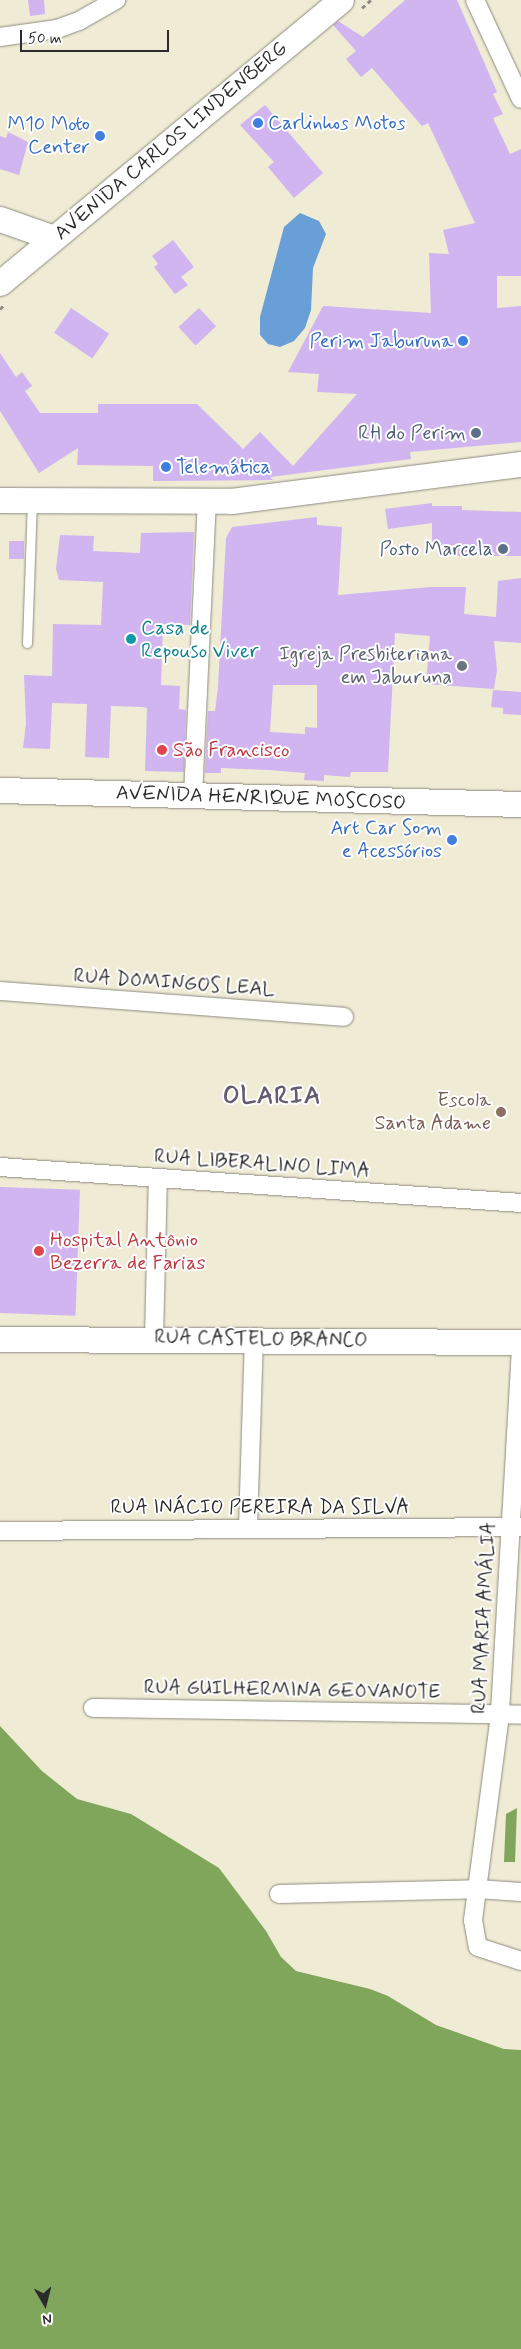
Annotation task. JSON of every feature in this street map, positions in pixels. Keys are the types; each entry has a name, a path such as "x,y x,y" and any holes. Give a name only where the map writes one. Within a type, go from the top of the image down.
{"street":[{"path":"0,37 56,29 79,21 116,0"},
{"name":"AVENIDA CARLOS LINDENBERG","path":"0,283 341,0"},
{"path":"475,0 521,99"},
{"path":"0,219 54,238"},
{"path":"0,500 207,502 256,499 521,464"},
{"path":"193,796 207,502"},
{"name":"AVENIDA HENRIQUE MOSCOSO","path":"0,790 521,804"},
{"name":"RUA DOMINGOS LEAL","path":"0,992 344,1017"},
{"name":"RUA LIBERALINO LIMA","path":"0,1167 521,1204"},
{"path":"154,1338 158,1178"},
{"name":"RUA CASTELO BRANCO","path":"0,1339 154,1338 521,1342"},
{"path":"248,1527 254,1340"},
{"name":"RUA MARIA AMÁLIA","path":"521,1348 515,1527 500,1715 473,1920 478,1947 521,1961"},
{"name":"RUA INÁCIO PEREIRA DA SILVA","path":"0,1531 248,1527 515,1527"},
{"name":"RUA GUILHERMINA GEOVANOTE","path":"93,1708 521,1715"},
{"path":"279,1894 477,1889 521,1892"}],"lane":[{"path":"27,643 32,500"}],"green space":[{"path":"0,1726 42,1771 77,1799 131,1814 219,1868 266,1931 281,1957 296,1971 370,1989 388,1996 436,2025 504,2049 521,2050 521,2349 0,2349"},
{"path":"517,1808 515,1862 504,1862 506,1814"}],"water":[{"path":"300,213 319,221 326,234 313,268 311,310 305,328 294,341 280,347 268,344 260,335 260,317 284,227"}],"building":[{"path":"28,0 44,0 45,14 30,16"},
{"path":"405,0 457,0 497,92 493,94 503,114 493,118 510,154 521,149 521,276 497,276 497,308 521,306 521,442 410,452 411,459 270,477 273,480 153,481 153,466 77,465 78,448 39,473 0,411 0,353 16,377 22,372 32,386 25,391 40,413 98,413 98,404 197,404 243,449 260,432 293,466 357,394 317,392 319,374 288,372 323,306 431,313 429,253 449,254 443,230 475,223 428,123 422,126 372,68 361,77 346,59 356,51 333,25 338,21 363,37"},
{"path":"265,105 323,173 294,198 268,167 274,162 240,125"},
{"path":"8,132 28,142 19,175 0,169 0,136 6,138"},
{"path":"173,240 194,267 181,277 188,285 175,294 154,267 158,264 152,256"},
{"path":"71,308 109,334 92,359 54,333"},
{"path":"199,308 216,326 196,345 179,327"},
{"path":"432,503 432,506 462,506 462,510 521,512 521,556 438,556 438,547 432,547 432,523 388,529 385,509"},
{"path":"317,517 317,525 342,527 338,595 431,587 466,587 464,614 496,617 498,581 521,578 521,643 494,641 497,670 494,689 426,684 430,636 395,633 388,772 351,772 350,777 324,775 324,781 304,780 305,773 269,770 221,768 221,773 205,773 208,711 215,711 218,687 226,538 232,527","holes":["273,685 317,685 317,728 305,727 305,734 270,732"]},
{"path":"194,532 190,625 163,624 161,685 180,686 179,709 186,710 184,772 145,771 147,708 142,707 111,706 109,758 85,757 87,704 52,703 50,749 23,748 26,724 24,675 52,676 53,624 101,625 103,582 59,580 56,569 60,535 94,536 93,551 140,553 141,533"},
{"path":"9,541 24,541 24,559 9,559"},
{"path":"493,690 521,692 521,715 503,714 503,708 491,707"},
{"name":"Hospital Antônio Bezerra de Farias","path":"0,1187 80,1190 76,1316 0,1313"}],"place":[{"name":"Carlinhos Motos","path":"258,123"},
{"name":"M10 Moto Center","path":"100,136"},
{"name":"Perim Jaburuna","path":"463,341"},
{"name":"RH do Perim","path":"476,433"},
{"name":"Telemática","path":"166,467"},
{"name":"Posto Marcela","path":"503,549"},
{"name":"Casa de Repouso Viver","path":"131,639"},
{"name":"Igreja Presbiteriana em Jaburuna","path":"462,666"},
{"name":"São Francisco","path":"162,750"},
{"name":"Art Car Som e Acessórios","path":"452,840"},
{"name":"Escola Santa Adame","path":"501,1112"},
{"name":"Hospital Antônio Bezerra de Farias","path":"39,1251"}],"district":[{"name":"OLARIA","path":"272,1097"}]}
